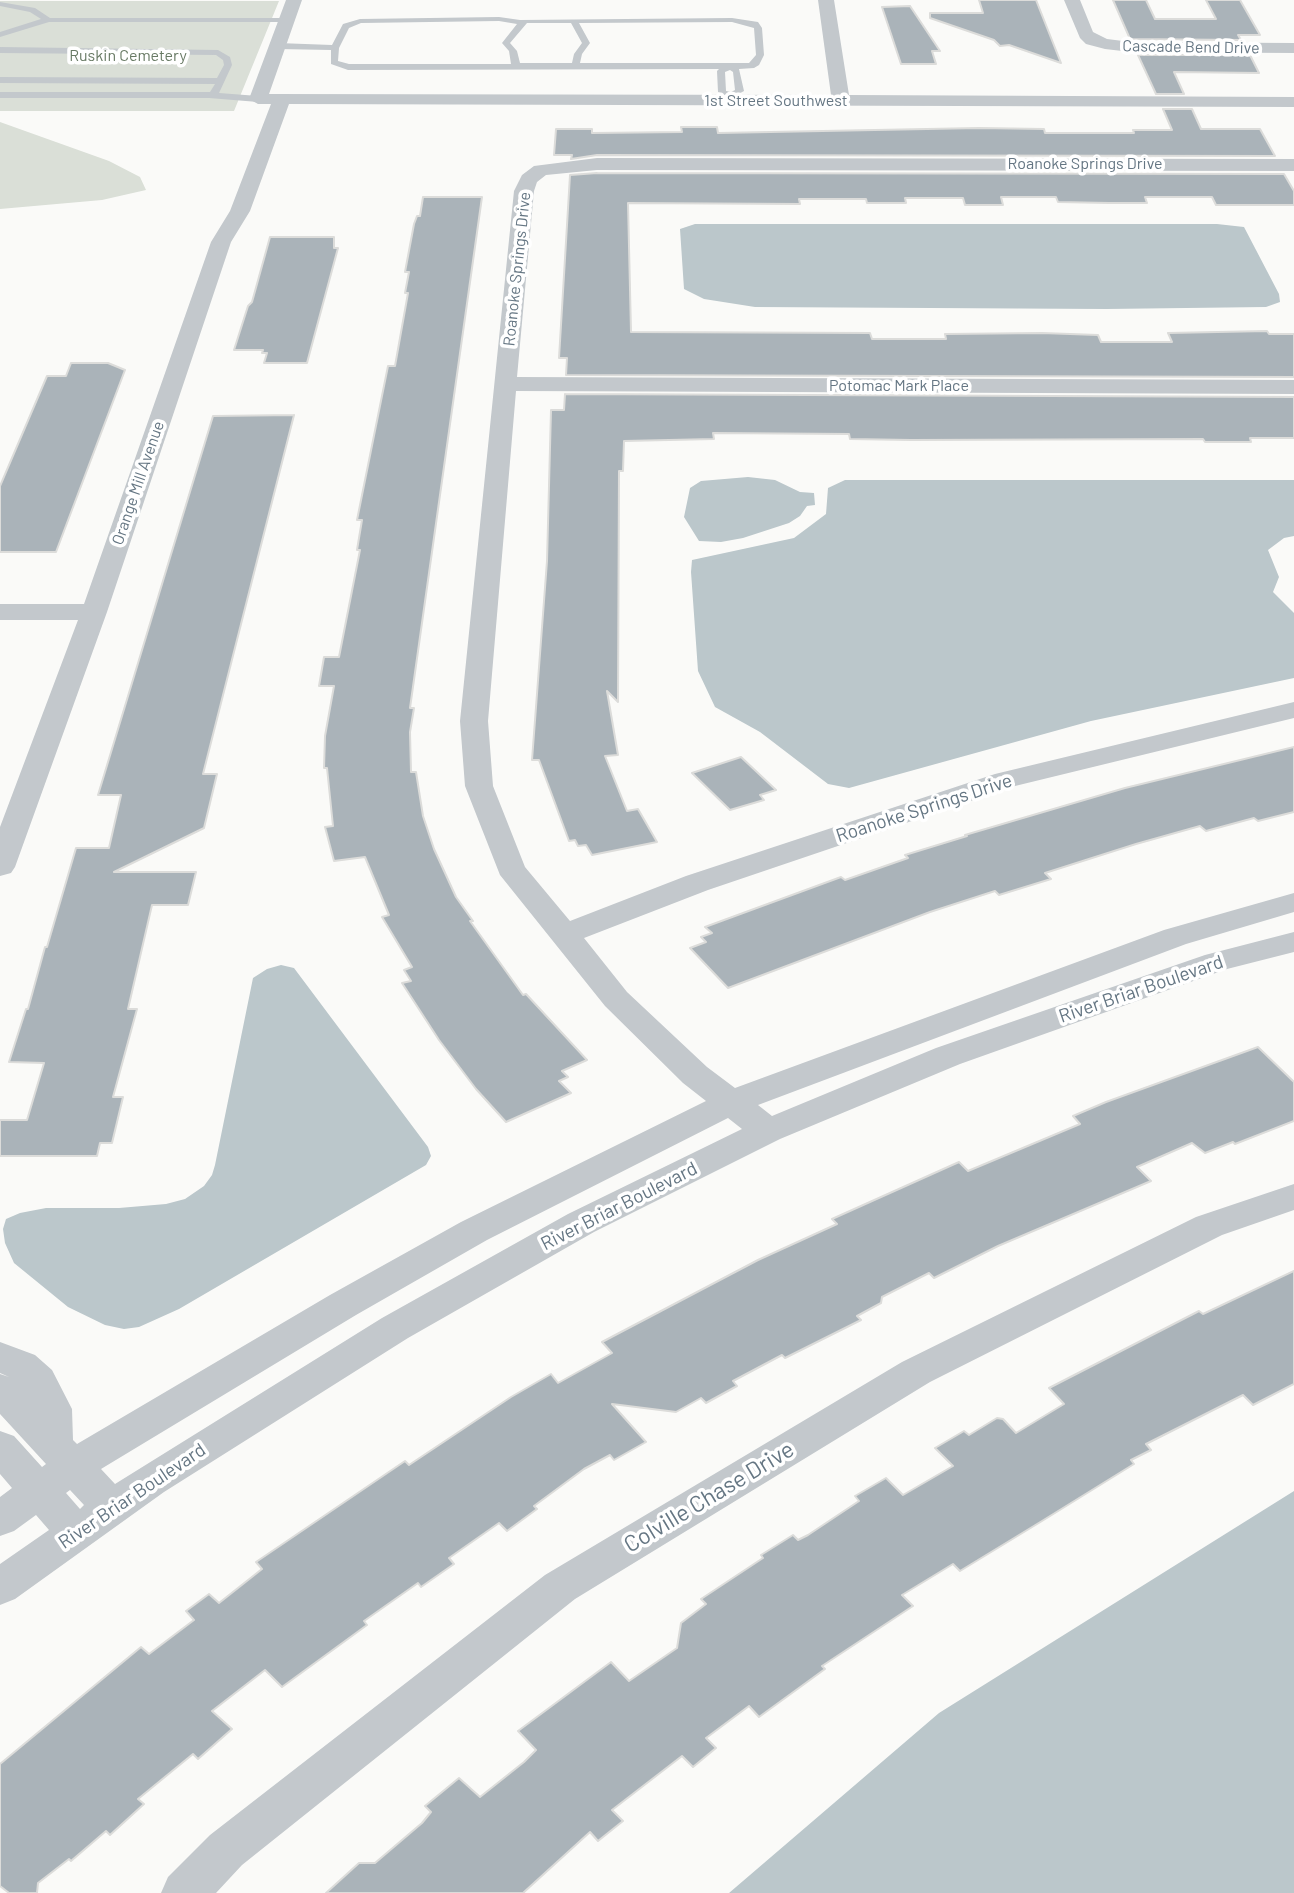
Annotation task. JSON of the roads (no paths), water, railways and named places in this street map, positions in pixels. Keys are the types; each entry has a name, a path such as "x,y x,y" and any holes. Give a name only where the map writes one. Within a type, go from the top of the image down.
{"street":[{"path":"258,99 295,0"},
{"path":"826,0 841,101"},
{"name":"Cascade Bend Drive","path":"1072,0 1086,34 1092,40 1105,44 1292,52"},
{"name":"1st Street Southwest","path":"258,99 732,98 841,101 1294,102"},
{"name":"Orange Mill Avenue","path":"0,867 94,612 221,242 240,211 281,100"},
{"name":"Roanoke Springs Drive","path":"768,1131 695,1075 616,999 511,869 479,786 474,721 524,191 529,179 541,170 597,164 1294,165"},
{"name":"Potomac Mark Place","path":"505,384 1294,387"},
{"path":"0,612 94,612"},
{"name":"Roanoke Springs Drive","path":"563,935 697,883 1004,780 1294,710"},
{"name":"River Briar Boulevard","path":"0,1519 39,1490 63,1455 343,1305 474,1231 733,1102 1175,937 1294,902"},
{"name":"River Briar Boulevard","path":"0,1587 112,1508 407,1321 581,1223 768,1131 948,1056 1216,962 1294,942"},
{"name":"Colville Chase Drive","path":"184,1893 226,1850 560,1587 916,1372 1209,1226 1294,1197"},
{"path":"0,1357 21,1365 38,1381 52,1409 63,1455"},
{"path":"0,1389 112,1508"},
{"path":"0,1447 76,1533"}],"lane":[{"path":"0,4 33,10 48,20"},
{"path":"0,35 48,20 287,20"},
{"path":"732,20 755,24 760,55 756,63 730,67 348,67 334,62 335,48 346,26 360,21 574,21 732,20"},
{"path":"574,21 586,43 578,54 575,67"},
{"path":"516,66 513,51 506,43 523,23"},
{"path":"278,46 335,48"},
{"path":"0,50 218,53 227,58 228,65 213,96"},
{"path":"730,67 737,71 740,91 732,98 722,92 721,71 730,67"},
{"path":"0,80 219,81"},
{"path":"0,95 213,96 258,99"}],"park label":[{"name":"Ruskin Cemetery","path":"128,56"}]}
